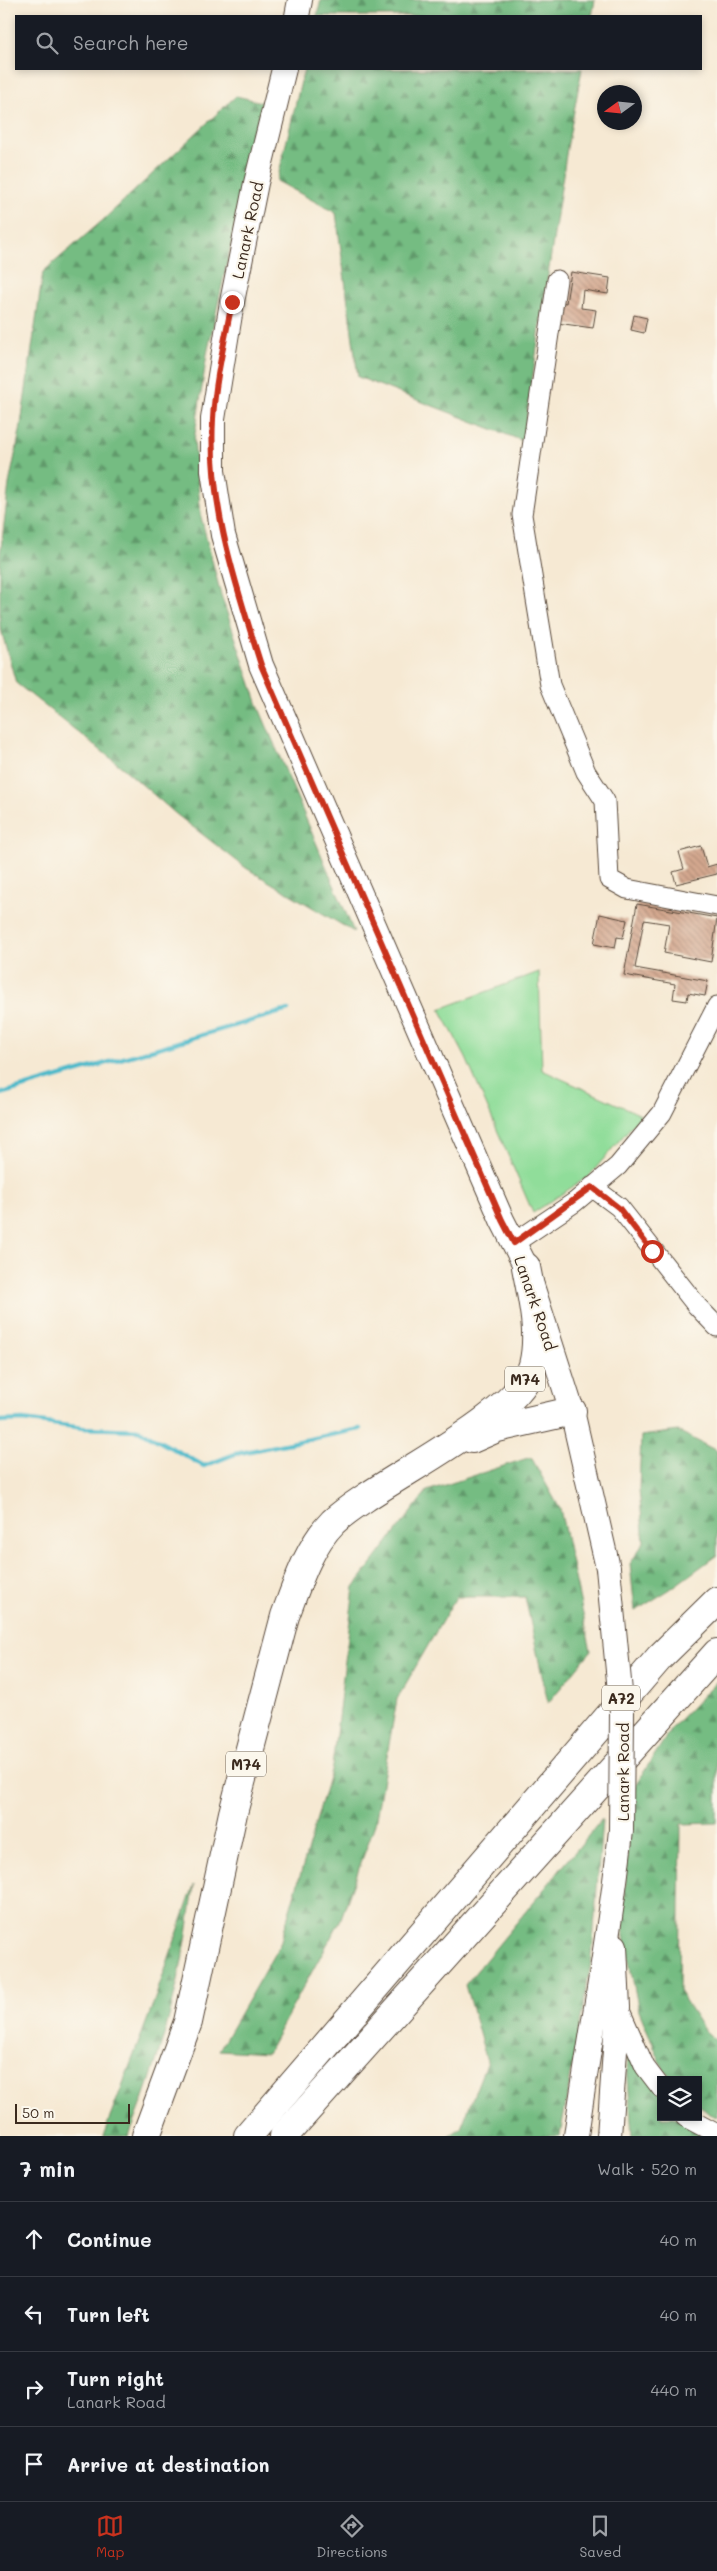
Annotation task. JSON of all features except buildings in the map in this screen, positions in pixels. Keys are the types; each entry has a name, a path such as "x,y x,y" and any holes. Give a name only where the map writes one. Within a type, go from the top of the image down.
{"highway":[{"name":"M74","path":"146,2136 188,2022 233,1813 285,1616 297,1584 310,1554 333,1523 373,1492 438,1453 503,1405 522,1386 532,1366 536,1345 535,1316 520,1255"},
{"name":"M74","path":"438,1453 497,1428 572,1410"},
{"path":"248,2136 654,1665 717,1601"},
{"path":"284,2136 717,1653"}],"main road":[{"path":"296,15 300,0"},
{"name":"Lanark Road","path":"284,70 237,274 214,409 213,471 222,535 261,665 502,1220 520,1255 572,1410 608,1568 622,1712 621,1830 613,1907 594,2010 576,2136"},
{"name":"Lanark Road","path":"609,2136 618,2007 613,1907"},
{"name":"A72","path":"602,2136 616,2040"}],"street":[{"path":"557,280 522,516 550,685 586,772 605,801 608,879 627,888 717,906"},
{"path":"520,1255 592,1187 618,1166 662,1114 717,1006"},
{"path":"592,1187 619,1208 697,1306 717,1327"},
{"path":"618,2007 644,2067 657,2083"},
{"path":"693,2121 717,2134"}],"green space":[{"path":"321,0 595,0 592,15 317,15"},
{"path":"304,70 582,70 567,148 523,441 358,377 336,213 277,181"},
{"path":"236,96 262,102 207,354 194,440 201,517 221,595 259,708 354,932 246,868 176,814 123,768 16,683 0,626 0,556 9,484 20,431 43,272 102,221"},
{"path":"539,972 542,1070 641,1115 589,1176 533,1213 466,1058 440,1009"},
{"path":"678,1431 717,1451 717,1555 669,1590 635,1611 630,1564 644,1542 639,1489 641,1436"},
{"path":"531,1457 560,1509 591,1651 548,1703 525,1597 456,1597 397,1699 375,1824 340,1921 267,2053 219,2050 280,1944 332,1767 354,1587 427,1491"},
{"path":"717,1681 717,1823 681,1824 679,1991 704,2030 717,2041 717,2117 709,2114 702,2108 702,2076 670,2076 664,2070 639,2011 623,1931 630,1794 671,1729"},
{"path":"602,1819 592,1957 560,2136 449,2136 461,2128 487,2061 465,1985"},
{"path":"194,1885 178,1981 152,2075 141,2106 129,2136 103,2136 151,2010"},
{"path":"625,2036 657,2088 657,2121 683,2121 715,2136 632,2136"}],"waterway":[{"path":"0,1094 288,1010"},
{"path":"0,1421 23,1420 83,1428 139,1430 204,1466 235,1454 360,1429"}],"route":[{"path":"232,302 219,371 213,418 213,471 222,535 239,595 261,665 502,1220 514,1243 575,1202 592,1187 619,1208 652,1251"}]}
